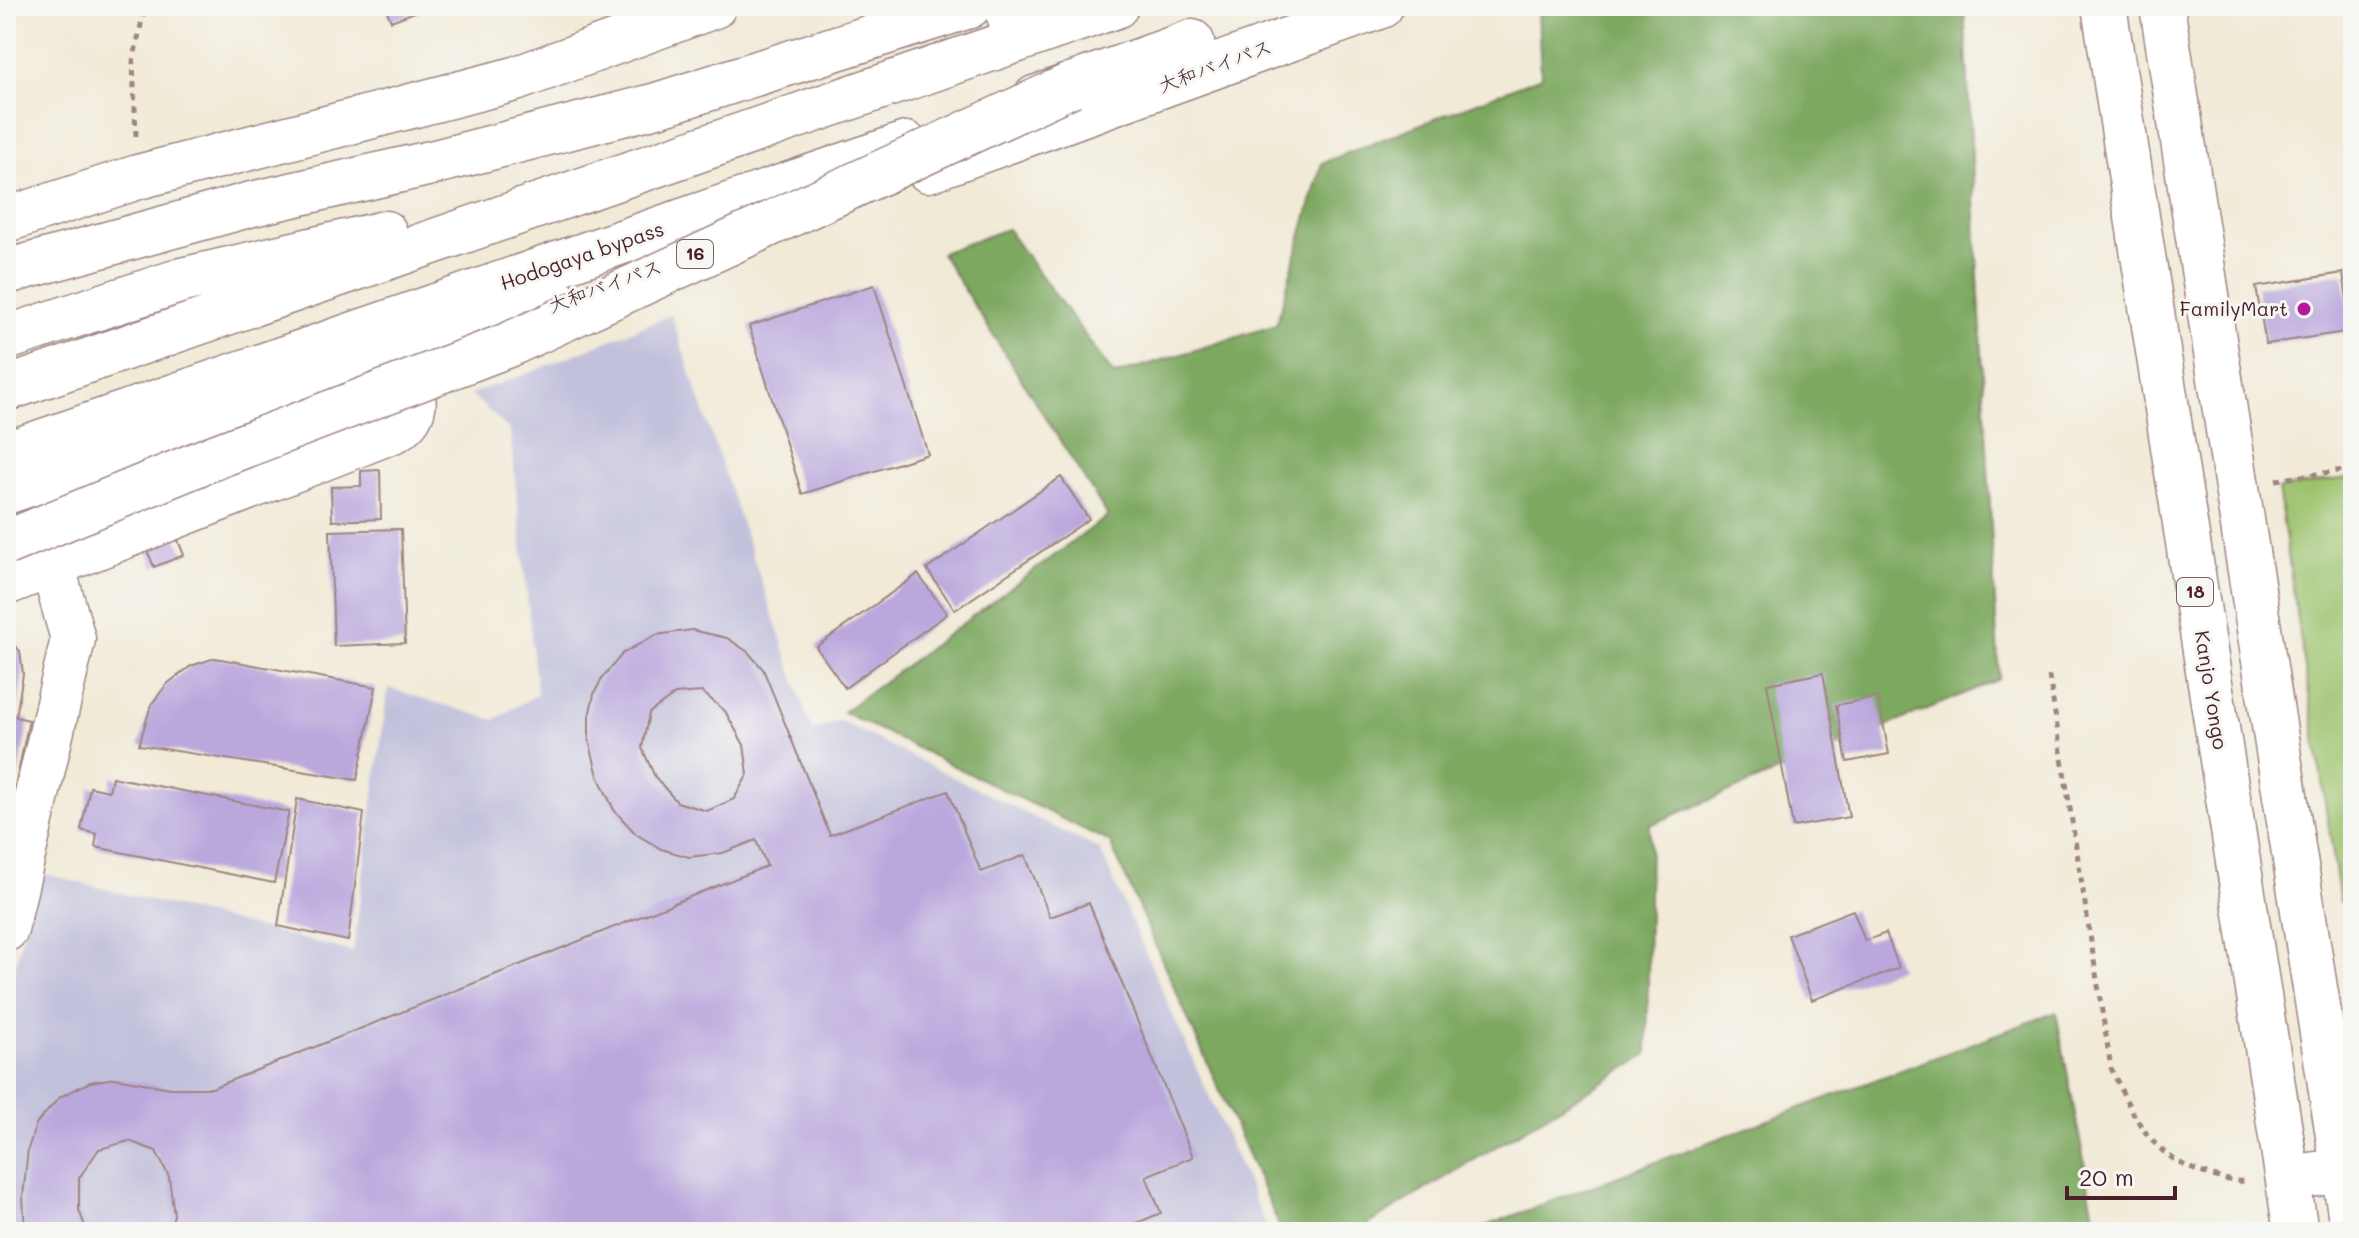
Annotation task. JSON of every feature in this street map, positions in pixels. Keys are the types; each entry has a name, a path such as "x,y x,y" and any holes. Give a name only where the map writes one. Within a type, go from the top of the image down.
{"main road":[{"path":"6,220 138,177 515,79 714,6"},
{"path":"6,272 252,204 431,163 657,105 969,6"},
{"path":"6,389 1116,6"},
{"name":"Hodogaya bypass","path":"6,454 1293,6"},
{"name":"大和バイパス","path":"6,492 402,359 1381,6"},
{"name":"Kanjo Yongo","path":"2104,6 2296,1232"},
{"path":"2162,6 2348,1170 2353,1232"},
{"path":"6,367 413,227 1022,11"},
{"path":"6,543 212,458 508,345 1071,85"},
{"path":"6,338 182,280 249,262 413,227"},
{"path":"6,583 395,430 412,415 415,404 402,359"},
{"path":"6,929 73,639 52,564"},
{"path":"2288,1178 2348,1170"}],"path":[{"path":"138,177 133,62 145,6"},
{"path":"2263,482 2353,466"},
{"path":"2049,676 2111,1068 2135,1119 2158,1149 2196,1171 2235,1182 2288,1178"}],"shaded area":[{"path":"671,315 812,731 840,721 1100,850 1269,1232 6,1232 6,1007 37,872 353,952 388,688 494,720 537,694 510,430 470,394"},
{"path":"2353,899 2353,993 2340,905"}],"green space":[{"path":"1551,6 1964,6 1999,679 1650,825 1647,1055 1360,1229 1351,1232 1282,1232 1110,842 843,712 1108,516 941,253 1007,229 1114,375 1276,325 1322,163 1541,77 1538,11"},
{"path":"2353,477 2353,895 2340,902 2278,489"},
{"path":"2056,1012 2097,1232 1475,1230"}],"building":[{"path":"385,6 431,6 391,21"},
{"name":"FamilyMart","path":"2343,273 2352,331 2266,344 2256,287"},
{"path":"874,285 928,454 802,494 749,326"},
{"path":"380,470 381,519 332,521 331,487 361,486 361,471"},
{"path":"1061,477 1089,519 955,610 927,569"},
{"path":"401,529 405,643 334,646 330,531"},
{"path":"175,533 184,555 154,567 145,545"},
{"path":"918,574 947,614 845,688 816,647"},
{"path":"692,630 727,638 748,652 763,669 830,835 948,791 981,872 1025,855 1050,917 1089,903 1193,1157 1146,1176 1161,1213 1115,1232 169,1232 174,1215 169,1177 156,1151 129,1141 99,1149 79,1178 79,1210 87,1232 25,1232 23,1197 28,1149 36,1124 60,1097 90,1082 115,1078 171,1088 212,1088 767,866 756,840 723,853 689,857 661,849 636,834 614,810 598,776 589,740 589,716 594,694 602,678 623,653 656,635","holes":["702,692 725,711 744,745 748,774 734,799 707,811 677,802 655,777 642,748 649,713 675,694"]},
{"path":"6,637 20,651 23,674 16,717 29,720 7,826"},
{"path":"215,658 376,687 357,780 139,745 151,705 167,684 191,666"},
{"path":"1823,673 1849,817 1793,827 1767,684"},
{"path":"1878,697 1889,754 1847,762 1836,705"},
{"path":"112,777 289,812 274,883 95,847 97,834 81,830 90,787 109,791"},
{"path":"297,799 364,813 348,941 278,926"},
{"path":"1853,910 1865,941 1886,933 1899,968 1812,1000 1788,935"}],"place":[{"name":"FamilyMart","path":"2304,309"}]}
